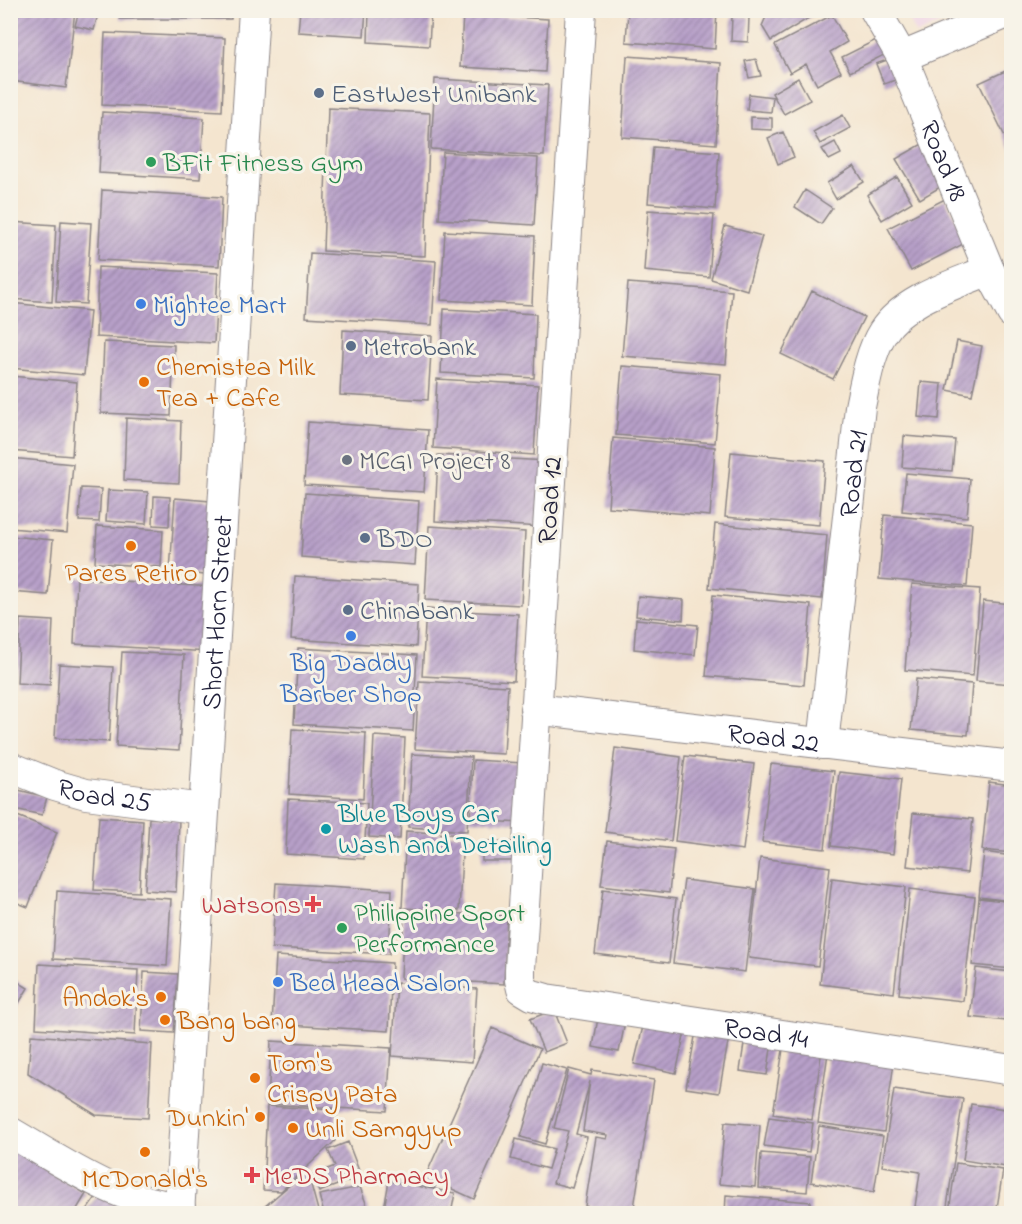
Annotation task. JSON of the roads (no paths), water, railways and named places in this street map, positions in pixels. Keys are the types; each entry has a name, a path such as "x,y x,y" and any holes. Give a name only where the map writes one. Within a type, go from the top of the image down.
{"street":[{"name":"Short Horn Street","path":"180,1211 254,10"},
{"name":"Road 12","path":"522,989 519,980 535,709 581,10"},
{"name":"Road 18","path":"874,10 902,57 989,270 1011,313"},
{"path":"902,57 1011,11"},
{"name":"Road 21","path":"823,744 860,407 868,369 883,332 907,306 989,270"},
{"name":"Road 22","path":"535,709 1011,766"},
{"name":"Road 25","path":"10,766 86,794 203,809"},
{"name":"Road 14","path":"522,989 546,999 1011,1070"},
{"path":"10,1132 99,1183 139,1200 180,1211"}],"place":[{"name":"EastWest Unibank","path":"319,93"},
{"name":"BFit Fitness Gym","path":"151,162"},
{"name":"Mightee Mart","path":"141,304"},
{"name":"Metrobank","path":"351,346"},
{"name":"Chemistea Milk Tea + Cafe","path":"144,382"},
{"name":"MCGI Project 8","path":"347,460"},
{"name":"BDO","path":"365,538"},
{"name":"Pares Retiro","path":"131,546"},
{"name":"Chinabank","path":"348,610"},
{"name":"Big Daddy Barber Shop","path":"351,636"},
{"name":"Blue Boys Car Wash and Detailing","path":"326,829"},
{"name":"Watsons","path":"313,904"},
{"name":"Philippine Sport Performance","path":"342,928"},
{"name":"Bed Head Salon","path":"278,982"},
{"name":"Andok's","path":"161,997"},
{"name":"Bang bang","path":"165,1020"},
{"name":"Tom's Crispy Pata","path":"255,1078"},
{"name":"Dunkin'","path":"260,1117"},
{"name":"Unli Samgyup","path":"293,1128"},
{"name":"McDonald's","path":"145,1152"},
{"name":"MeDS Pharmacy","path":"252,1175"}]}
